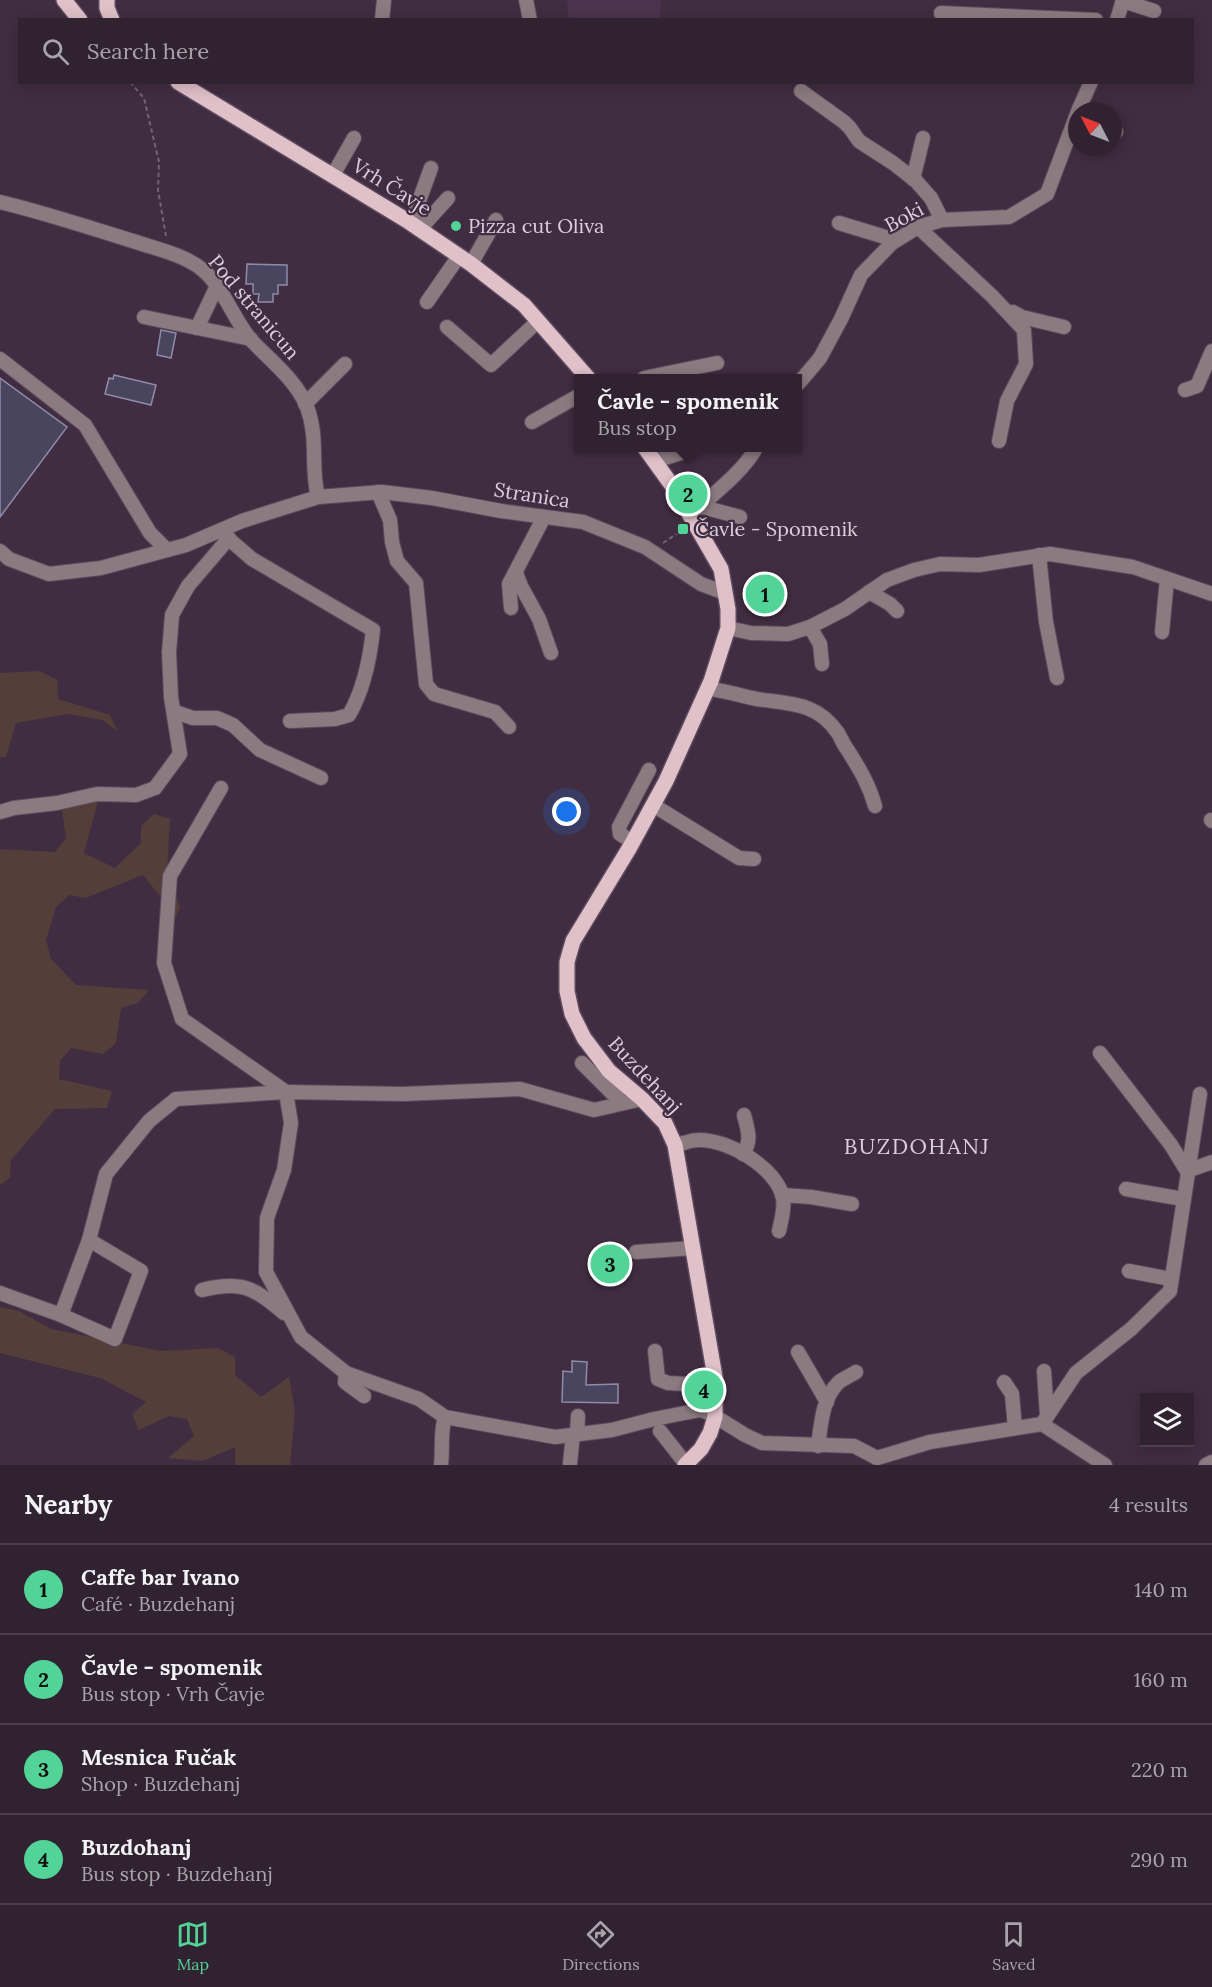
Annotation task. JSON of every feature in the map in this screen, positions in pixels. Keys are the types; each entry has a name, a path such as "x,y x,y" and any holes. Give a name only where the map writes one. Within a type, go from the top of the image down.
{"main road":[{"path":"64,0 78,18"},
{"path":"107,0 107,8 111,18"},
{"name":"Vrh Čavje","path":"196,87 415,226 507,291 538,321 584,374"},
{"path":"649,452 695,511 721,569 725,593"},
{"name":"Buzdehanj","path":"711,1414 715,1377 675,1145 664,1123 642,1099 609,1071 584,1038 576,1022 567,991 567,962 573,941 653,806 708,688 728,628 725,593"},
{"path":"685,1465 701,1449 710,1433 711,1414"}],"street":[{"path":"382,18 384,0"},
{"path":"526,0 530,18"},
{"path":"1118,18 1123,0 1154,10"},
{"path":"941,14 1042,18"},
{"name":"Boki","path":"1083,102 1090,84"},
{"path":"801,91 844,122 859,141 913,179 931,198 942,220"},
{"path":"333,175 354,138"},
{"path":"913,179 922,138"},
{"name":"Boki","path":"802,379 820,358 861,275 895,240 918,227 942,220 1009,217 1047,194 1068,142"},
{"path":"415,226 431,168"},
{"path":"415,226 448,198"},
{"name":"Pod stranicun","path":"0,202 43,212 170,254 194,263 204,271 217,286 237,321 251,339 297,387 314,430 315,483 318,497"},
{"path":"427,302 465,260 496,220"},
{"path":"839,223 895,240"},
{"path":"918,227 1005,308 1024,330 1026,364 1007,401 999,441"},
{"path":"197,328 217,286"},
{"path":"1005,308 1023,317 1064,327"},
{"path":"144,317 251,339"},
{"path":"447,327 491,365 538,321"},
{"path":"1185,390 1197,386 1212,351"},
{"path":"0,359 85,425 150,534 167,550"},
{"path":"663,374 717,363"},
{"path":"305,404 345,364"},
{"path":"532,422 574,399"},
{"path":"655,461 684,452"},
{"path":"695,511 754,452"},
{"path":"378,492 390,520 392,542 398,561 416,583 426,684 434,694 495,712 509,727"},
{"name":"Stranica","path":"0,551 9,559 49,574 101,568 224,534 242,521 318,497 378,492 432,498 583,522 645,547 701,584 725,593"},
{"path":"695,511 740,518"},
{"path":"511,608 508,584 516,573 544,517"},
{"path":"0,812 97,794 136,795 155,788 180,754 171,697 169,652 172,615 188,586 224,534 252,559 373,630 363,677 355,705 349,715 335,719 290,721"},
{"path":"728,628 751,633 788,634 810,627 845,609 887,580 914,570 940,564 980,565 1050,554 1133,567 1212,594"},
{"path":"1039,555 1046,622 1057,678"},
{"path":"516,573 551,653"},
{"path":"1162,632 1167,579"},
{"path":"869,592 890,604 897,611"},
{"path":"810,627 820,644 822,664"},
{"path":"708,688 756,699 796,703 824,717 837,732 859,766 871,789 875,806"},
{"path":"175,712 193,718 217,718 232,725 261,750 321,778"},
{"path":"633,842 620,834 619,827 649,770"},
{"path":"221,788 170,876 164,963 182,1019 286,1092 291,1123 284,1170 267,1218 266,1272 301,1337 346,1373 418,1399 445,1417 546,1435 609,1431 700,1410 762,1443 854,1446 878,1462 930,1442 1015,1428 1044,1420 1076,1373 1131,1329 1170,1291 1200,1094"},
{"path":"653,806 739,858 754,859"},
{"path":"1100,1053 1171,1145 1187,1171"},
{"path":"582,1064 612,1093 628,1087"},
{"path":"61,1315 89,1240 106,1174 149,1121 176,1099 286,1092 403,1094 520,1089 594,1110 642,1099"},
{"path":"743,1154 749,1145 744,1115"},
{"path":"675,1145 699,1140 722,1146 743,1154 769,1172 782,1195 779,1231"},
{"path":"1187,1171 1212,1162"},
{"path":"1126,1189 1183,1199"},
{"path":"782,1195 812,1197 852,1204"},
{"path":"0,1293 115,1338 141,1271 89,1240"},
{"path":"636,1252 693,1248"},
{"path":"1129,1272 1171,1279"},
{"path":"202,1290 224,1285 244,1287 260,1293 291,1318"},
{"path":"655,1351 658,1379 668,1383 686,1384 711,1414"},
{"path":"798,1352 827,1402"},
{"path":"1044,1371 1044,1420"},
{"path":"818,1446 827,1402 839,1382 856,1372"},
{"path":"346,1373 345,1382 364,1396"},
{"path":"1004,1382 1012,1394 1015,1428"},
{"path":"570,1463 578,1416"},
{"path":"608,1416 609,1431"},
{"path":"441,1465 442,1425 445,1417"},
{"path":"1044,1420 1105,1465"},
{"path":"660,1431 685,1465"},
{"path":"1206,1465 1212,1462"}],"path":[{"path":"132,84 144,98 159,162 158,190 170,254"},
{"path":"655,548 681,531"}],"shaded area":[{"path":"567,0 661,0 660,18 569,18"},
{"path":"40,671 57,680 58,699 110,715 117,731 103,720 67,714 16,723 6,757 0,757 0,673"},
{"path":"98,801 84,853 115,868 141,843 141,826 154,814 170,819 167,874 180,907 167,938 165,902 143,875 86,898 69,895 56,907 46,940 51,959 76,985 149,990 138,1003 121,1008 116,1043 103,1054 71,1048 60,1061 59,1079 112,1091 107,1108 55,1109 11,1160 10,1178 0,1185 0,849 55,852 66,838 61,803"},
{"path":"0,1307 19,1311 51,1329 161,1351 218,1348 235,1357 235,1375 261,1397 289,1377 295,1411 290,1465 235,1465 235,1447 203,1461 168,1458 194,1436 187,1419 169,1416 139,1430 132,1414 146,1402 100,1378 0,1353"}],"building":[{"path":"247,264 287,265 287,285 278,285 278,294 273,294 273,302 258,302 259,294 253,294 253,284 246,284"},
{"path":"161,330 176,333 171,358 157,355"},
{"path":"114,375 156,385 151,405 105,394 109,378 113,379"},
{"path":"0,378 67,427 0,517"},
{"path":"572,1361 587,1362 586,1385 618,1384 618,1403 562,1402 563,1371 572,1372"}],"place":[{"name":"Pizza cut Oliva","path":"456,226"},
{"name":"Čavle - spomenik","path":"688,494"},
{"name":"Čavle - Spomenik","path":"683,529"},
{"name":"Caffe bar Ivano","path":"765,594"},
{"name":"Mesnica Fučak","path":"610,1264"},
{"name":"Buzdohanj","path":"704,1390"}],"district":[{"name":"BUZDOHANJ","path":"917,1146"}]}
